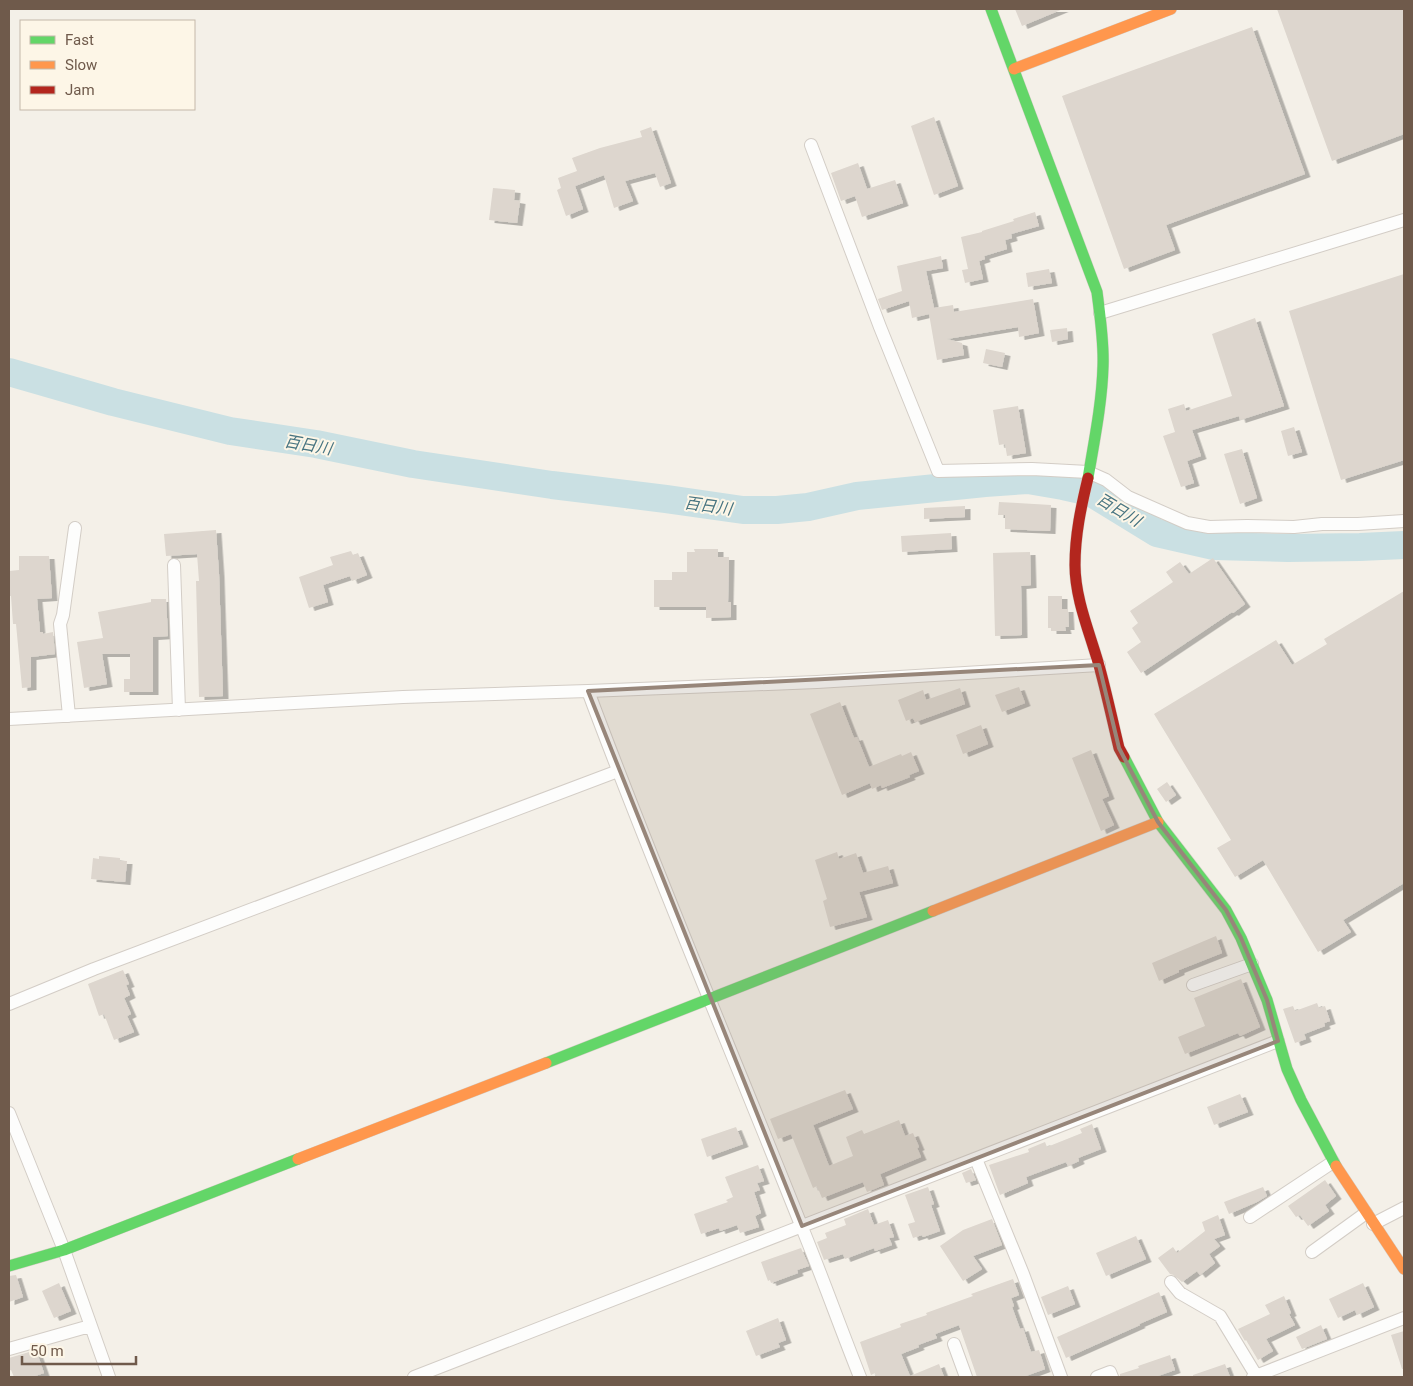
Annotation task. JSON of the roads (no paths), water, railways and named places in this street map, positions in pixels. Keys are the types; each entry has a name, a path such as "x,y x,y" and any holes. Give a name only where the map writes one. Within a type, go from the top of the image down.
{"street":[{"path":"991,9 1096,292 1100,313 1103,366 1088,475 1077,530 1075,566 1077,589 1099,665 1118,748 1158,822 1226,910 1241,938 1267,1000 1287,1069 1301,1100 1333,1162 1373,1224 1404,1267"},
{"path":"1014,69 1171,9"},
{"path":"811,145 880,327 938,471 1032,469 1088,475 1106,480 1128,497 1187,523 1210,527 1294,527 1404,521"},
{"path":"1100,313 1404,220"},
{"path":"69,716 60,624 63,615 75,528"},
{"path":"174,565 179,710"},
{"path":"9,719 403,697 817,682 1099,665"},
{"path":"588,691 709,1000 802,1226 860,1377"},
{"path":"9,1004 94,969 618,771"},
{"path":"9,1266 64,1250 709,1000 1158,822"},
{"path":"1193,985 1252,964"},
{"path":"414,1377 1278,1041"},
{"path":"9,1113 64,1250 110,1377"},
{"path":"976,1159 1023,1274 1062,1377"},
{"path":"1250,1217 1333,1162"},
{"path":"1373,1224 1404,1208"},
{"path":"1312,1252 1366,1212"},
{"path":"1171,1282 1180,1293 1220,1316 1256,1377 1404,1318"},
{"path":"9,1349 90,1326"},
{"path":"954,1344 966,1377"},
{"path":"1097,1377 1110,1372 1112,1377"}],"waterway":[{"name":"百日川","path":"9,372 113,402 230,431 316,444 413,464 552,485 743,510 777,510 808,507 857,496 1028,480 1090,492 1157,533 1214,546 1288,548 1404,545"}]}
